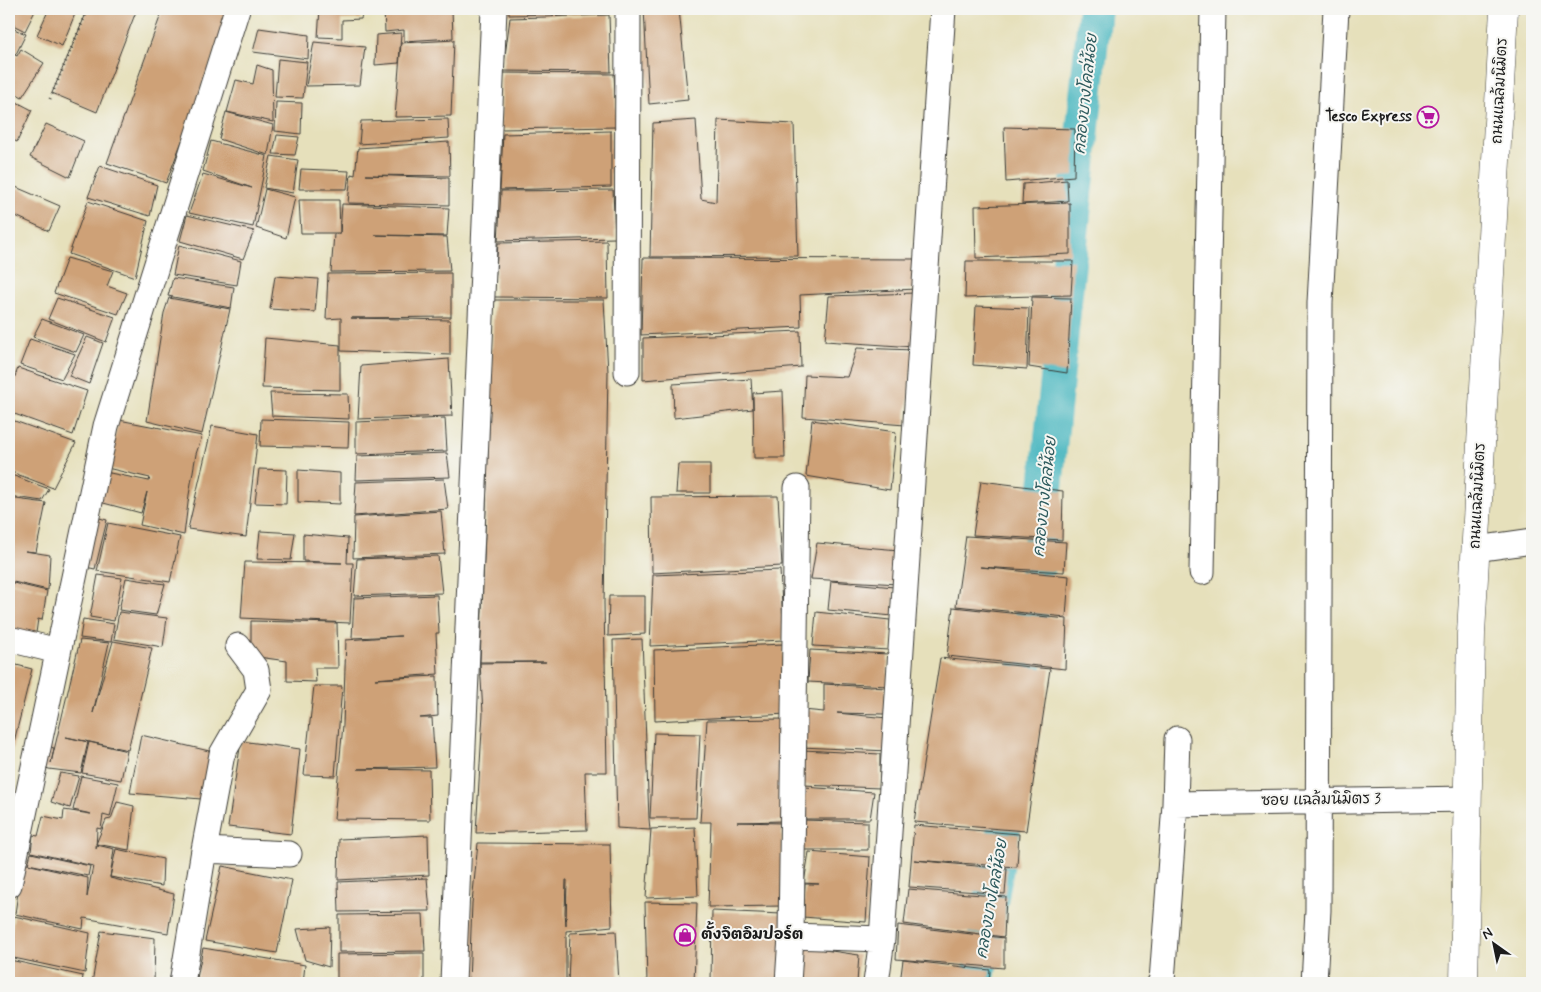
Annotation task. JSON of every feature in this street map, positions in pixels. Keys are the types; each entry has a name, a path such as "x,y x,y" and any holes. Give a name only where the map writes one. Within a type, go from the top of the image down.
{"street":[{"path":"9,885 17,803 58,651 106,426 237,9"},
{"path":"453,983 494,9"},
{"path":"627,372 628,9"},
{"path":"876,983 882,939 943,9"},
{"path":"1202,572 1213,9"},
{"path":"1314,983 1318,910 1319,800 1320,304 1336,9"},
{"name":"ถนนแฉล้มนิมิตร","path":"1464,983 1471,634 1504,9"},
{"path":"788,983 791,936 797,488"},
{"path":"1476,549 1532,541"},
{"path":"9,639 58,651"},
{"path":"182,983 222,754 259,690 256,670 238,646"},
{"path":"1160,983 1162,981 1175,804 1177,738"},
{"name":"ซอย แฉล้มนิมิตร 3","path":"1175,804 1319,800 1468,799"},
{"path":"204,850 289,854"},
{"path":"791,936 882,939"}],"path":[{"path":"50,99 88,9"}],"building":[{"path":"9,9 36,9 25,31 9,23"},
{"path":"49,9 77,9 62,46 37,35"},
{"path":"88,9 137,9 97,112 52,93"},
{"path":"163,9 232,9 166,183 107,163"},
{"path":"320,9 363,9 361,19 342,20 342,38 318,37"},
{"path":"384,9 452,9 453,38 404,41 404,30 385,32"},
{"path":"509,9 612,9 612,13 509,15"},
{"path":"644,9 679,9 688,100 649,104"},
{"path":"609,15 611,72 503,71 510,18"},
{"path":"9,27 26,34 16,54 9,51"},
{"path":"259,28 309,35 308,59 253,52"},
{"path":"401,33 399,63 375,65 376,35"},
{"path":"454,40 451,116 395,117 401,43"},
{"path":"314,42 365,47 360,85 306,86"},
{"path":"21,49 44,63 22,97 9,89 9,52 17,56"},
{"path":"278,59 307,62 303,98 275,97"},
{"path":"257,65 272,70 273,122 227,112 236,80 253,84"},
{"path":"502,73 614,74 617,127 501,129"},
{"path":"9,98 32,110 17,142 9,138"},
{"path":"276,102 302,103 301,134 275,131"},
{"path":"226,112 273,125 268,155 219,139"},
{"path":"448,119 449,138 359,144 361,121"},
{"path":"696,120 701,199 716,202 718,120 794,124 798,256 650,257 653,123"},
{"path":"46,124 84,141 70,177 30,157"},
{"path":"1004,127 1075,129 1074,176 1006,182"},
{"path":"611,131 611,187 500,190 503,134"},
{"path":"277,135 299,137 295,155 273,154"},
{"path":"211,141 267,156 253,227 189,213 203,174 252,188 203,171"},
{"path":"449,142 450,176 366,175 449,178 449,205 348,203 351,174 355,175 358,148"},
{"path":"271,156 298,160 293,193 264,188"},
{"path":"100,166 157,185 150,216 88,197"},
{"path":"301,169 349,171 347,189 299,189"},
{"path":"1067,180 1068,201 1022,204 1023,184"},
{"path":"11,185 60,206 49,231 9,213 9,191"},
{"path":"265,189 295,197 286,238 256,228"},
{"path":"613,190 615,238 498,241 501,191"},
{"path":"299,200 339,200 340,233 301,233"},
{"path":"88,201 148,221 135,277 69,254"},
{"path":"1070,203 1070,254 976,258 975,206"},
{"path":"342,204 449,208 447,236 375,235 447,237 450,271 331,272 334,234 340,234"},
{"path":"187,215 254,231 243,259 180,241"},
{"path":"607,241 608,298 494,297 498,243"},
{"path":"179,245 241,261 237,285 173,275"},
{"path":"67,258 113,271 107,286 127,293 118,314 54,293"},
{"path":"643,258 920,259 916,289 800,295 801,327 641,335"},
{"path":"966,261 1073,261 1071,295 965,298"},
{"path":"451,273 451,317 351,318 450,320 450,355 341,351 341,318 326,319 328,274"},
{"path":"275,276 318,279 315,312 270,309"},
{"path":"173,278 234,287 231,308 168,296"},
{"path":"915,293 914,347 825,341 829,296"},
{"path":"1032,297 1071,298 1067,373 1029,367"},
{"path":"57,298 115,317 106,342 48,319"},
{"path":"169,298 230,309 202,434 147,421 164,313"},
{"path":"494,300 604,300 608,372 604,603 607,772 585,772 587,830 476,833 483,713 480,663 546,662 480,662"},
{"path":"976,306 1029,308 1027,369 973,365"},
{"path":"42,319 84,335 76,352 33,337"},
{"path":"800,331 801,367 643,380 643,338"},
{"path":"87,337 103,343 89,384 69,376"},
{"path":"265,338 340,345 340,390 262,388"},
{"path":"30,339 75,354 62,379 20,365"},
{"path":"857,348 914,350 905,425 803,417 805,375 847,377"},
{"path":"449,359 452,416 358,419 361,366"},
{"path":"18,368 87,391 73,435 9,412 9,393"},
{"path":"751,379 753,409 674,418 673,384"},
{"path":"783,391 785,458 754,458 753,393"},
{"path":"270,393 348,394 349,419 272,416"},
{"path":"445,418 447,451 356,454 356,422"},
{"path":"9,419 76,443 53,488 9,471"},
{"path":"261,419 349,422 348,448 260,446"},
{"path":"119,420 202,436 196,454 184,535 140,525 147,492 141,513 96,501 105,472 149,481 150,478 107,468"},
{"path":"812,420 896,432 890,490 806,476"},
{"path":"212,426 258,434 246,537 188,529"},
{"path":"447,453 450,477 356,480 357,456"},
{"path":"678,464 710,464 710,493 676,493"},
{"path":"259,469 287,470 286,504 255,503"},
{"path":"298,470 340,473 340,504 298,502"},
{"path":"9,474 49,489 42,501 9,496"},
{"path":"444,479 448,509 354,516 356,482"},
{"path":"981,481 1063,491 1062,540 973,535"},
{"path":"778,496 782,566 652,573 651,497"},
{"path":"9,498 46,503 36,552 25,551 50,555 48,590 9,581"},
{"path":"441,511 445,554 353,558 354,517"},
{"path":"92,516 107,520 95,569 76,565"},
{"path":"108,523 180,537 170,582 97,571"},
{"path":"260,531 295,533 291,560 257,559"},
{"path":"303,534 348,538 347,563 353,563 350,623 241,618 245,562 342,563 303,561"},
{"path":"966,536 1066,542 1064,572 980,567 1069,576 1066,617 956,606"},
{"path":"817,543 899,550 898,584 811,579"},
{"path":"438,556 442,593 354,596 357,559"},
{"path":"780,570 784,640 650,646 653,575"},
{"path":"98,575 122,578 114,621 90,617"},
{"path":"126,578 165,584 156,615 119,610"},
{"path":"831,581 894,587 893,616 828,610"},
{"path":"9,582 47,591 42,620 38,619 35,640 9,634"},
{"path":"437,595 439,633 436,633 438,674 375,679 437,676 438,716 420,718 432,718 435,767 358,769 429,770 430,820 334,819 343,725 346,640 401,636 352,638 354,598"},
{"path":"609,596 645,596 645,634 608,636"},
{"path":"953,607 1067,619 1065,669 947,656"},
{"path":"119,612 167,618 163,647 114,639"},
{"path":"816,612 890,620 889,650 813,646"},
{"path":"83,619 114,624 111,642 80,638"},
{"path":"251,621 337,623 338,668 315,668 316,682 287,681 287,661 251,656"},
{"path":"642,639 650,830 617,828 613,640"},
{"path":"80,640 109,643 93,713 113,641 152,648 128,750 66,737 88,742 81,773 49,769 37,765 42,745 54,748 51,763"},
{"path":"783,644 787,714 655,721 654,650"},
{"path":"810,650 888,654 888,686 808,682"},
{"path":"940,658 1050,669 1026,831 914,822"},
{"path":"9,663 32,669 9,762"},
{"path":"824,684 886,688 884,714 837,713 887,718 888,751 801,747 803,710 824,712"},
{"path":"314,686 342,686 335,776 304,775"},
{"path":"786,719 786,821 737,822 782,823 783,906 708,907 711,822 700,822 707,720"},
{"path":"654,733 700,734 696,818 650,818"},
{"path":"141,735 222,754 213,800 130,793"},
{"path":"241,741 300,749 291,834 228,827"},
{"path":"89,742 127,751 121,780 82,773"},
{"path":"803,750 880,754 880,788 802,785"},
{"path":"60,773 79,776 70,808 51,802"},
{"path":"81,776 118,783 110,817 103,815 101,829 97,828 96,849 97,845 114,849 110,878 174,894 168,933 84,918 83,929 15,914 22,863 88,878 87,897 93,866 31,852 33,835 38,836 43,816 63,820 64,810 91,814 73,810"},
{"path":"804,787 874,792 870,819 803,819"},
{"path":"117,802 134,806 129,850 96,844 106,820 111,819"},
{"path":"804,820 868,822 868,850 801,850"},
{"path":"914,825 1019,834 1017,867 914,860 1007,869 1005,894 909,887"},
{"path":"695,827 698,896 646,898 651,829"},
{"path":"428,835 429,875 338,880 339,839"},
{"path":"478,843 610,844 612,926 566,931 566,983 469,983 472,903","holes":["567,880 566,925 565,912"]},
{"path":"116,849 163,859 162,886 110,877"},
{"path":"809,852 870,857 866,922 803,917 805,884 819,884 804,883"},
{"path":"31,853 90,866 88,876 28,864"},
{"path":"222,866 292,880 277,953 205,941"},
{"path":"427,878 430,911 339,912 338,882"},
{"path":"908,889 1006,897 1004,937 904,924"},
{"path":"645,902 697,903 694,982 647,983"},
{"path":"712,911 782,914 788,978 711,983"},
{"path":"423,914 425,951 339,952 339,915"},
{"path":"14,916 90,933 85,973 9,957"},
{"path":"898,925 1004,938 1004,968 896,959"},
{"path":"330,927 329,967 305,960 297,929"},
{"path":"101,931 155,938 154,983 92,983"},
{"path":"616,931 619,983 568,983 570,933"},
{"path":"797,946 859,955 857,983 796,983"},
{"path":"203,948 305,965 303,983 196,983"},
{"path":"424,953 424,983 337,983 337,954"},
{"path":"10,960 83,976 82,983 9,983"},
{"path":"903,960 990,970 989,983 900,983"}],"waterway":[{"name":"คลองบางโคล่น้อย","path":"1019,712 1040,546 1095,9"},
{"name":"คลองบางโคล่น้อย","path":"977,983 1010,784"}],"place":[{"name":"Tesco Express","path":"1428,117"},
{"name":"ตั้งจิตอิมปอร์ต","path":"685,935"}]}
